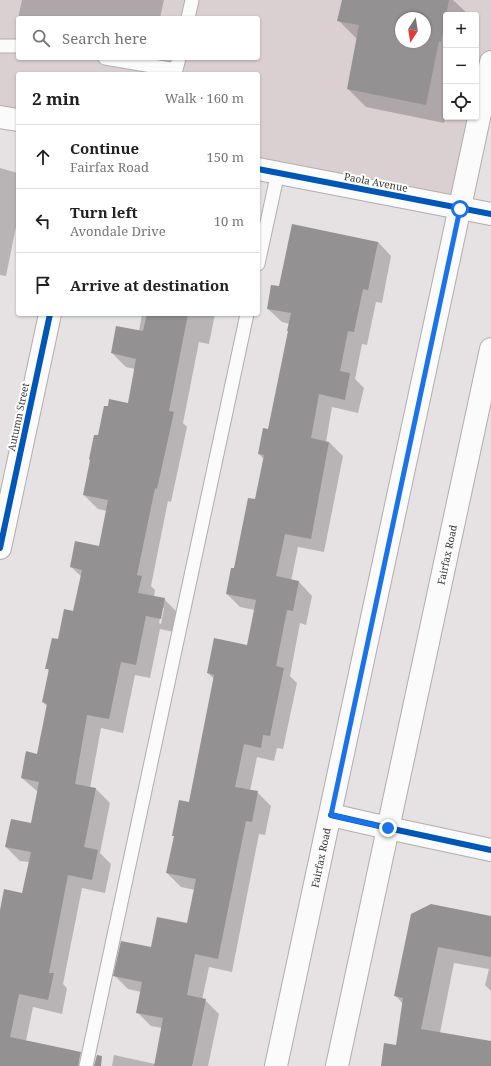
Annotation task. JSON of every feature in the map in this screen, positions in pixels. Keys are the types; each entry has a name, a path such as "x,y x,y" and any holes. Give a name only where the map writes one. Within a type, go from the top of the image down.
{"main road":[{"name":"Fairfax Road","path":"276,1066 331,815 491,62"},
{"path":"0,117 16,120"},
{"name":"Paola Avenue","path":"268,170 491,214"},
{"name":"Autumn Street","path":"0,548 50,316"},
{"name":"Fairfax Road","path":"337,1066 491,349"},
{"path":"331,815 491,850"}],"lane":[{"path":"188,16 192,0"},
{"path":"0,46 16,46"},
{"path":"117,60 176,70 178,60"},
{"path":"260,245 268,170"},
{"path":"86,1066 247,316"}],"shaded area":[{"path":"0,0 491,0 491,83 467,199 260,158 260,72 16,72 16,110 0,107"}],"building":[{"path":"342,0 449,0 447,12 443,12 443,32 441,42 439,41 426,105 347,89 359,25 337,21"},
{"path":"292,224 378,242 368,290 363,289 354,332 348,331 340,371 350,373 345,400 319,394 311,438 329,442 311,539 285,534 276,576 299,581 293,611 287,610 276,666 284,668 270,736 263,735 261,748 244,744 235,787 258,791 252,822 246,821 218,959 195,954 187,995 206,999 192,1066 154,1066 163,1018 136,1013 142,982 113,976 121,941 151,947 157,917 187,923 196,879 166,873 174,836 172,836 179,800 189,802 214,675 207,673 214,638 247,645 256,600 226,594 231,568 234,568 248,498 255,499 264,455 258,454 263,428 268,429 288,331 291,313 267,309 271,285 279,286"},
{"path":"147,316 188,316 169,411 174,412 157,489 155,488 137,575 142,576 138,593 165,598 161,619 146,616 136,665 121,662 109,719 87,715 75,784 96,788 84,847 98,850 92,880 68,875 49,973 54,973 48,1000 19,994 10,1037 81,1052 78,1066 0,1066 0,910 4,889 22,893 31,852 5,847 11,819 31,823 39,782 21,778 26,751 37,754 47,704 42,702 49,669 45,669 52,638 58,639 64,609 73,611 82,570 70,567 75,541 99,546 108,500 83,495 89,459 94,435 98,435 104,406 108,406 109,399 128,403 136,359 111,353 116,326 143,331"},
{"path":"431,904 491,916 491,957 438,947 421,1029 491,1041 491,1066 381,1066 384,1043 396,1045 403,998 394,996 411,914"},
{"path":"97,1055 102,1056 101,1066 94,1066"}],"cycle path":[{"path":"260,169 491,214"},
{"path":"0,548 50,316"},
{"path":"331,815 491,850"}],"route":[{"path":"388,828 331,815 460,209"}]}
